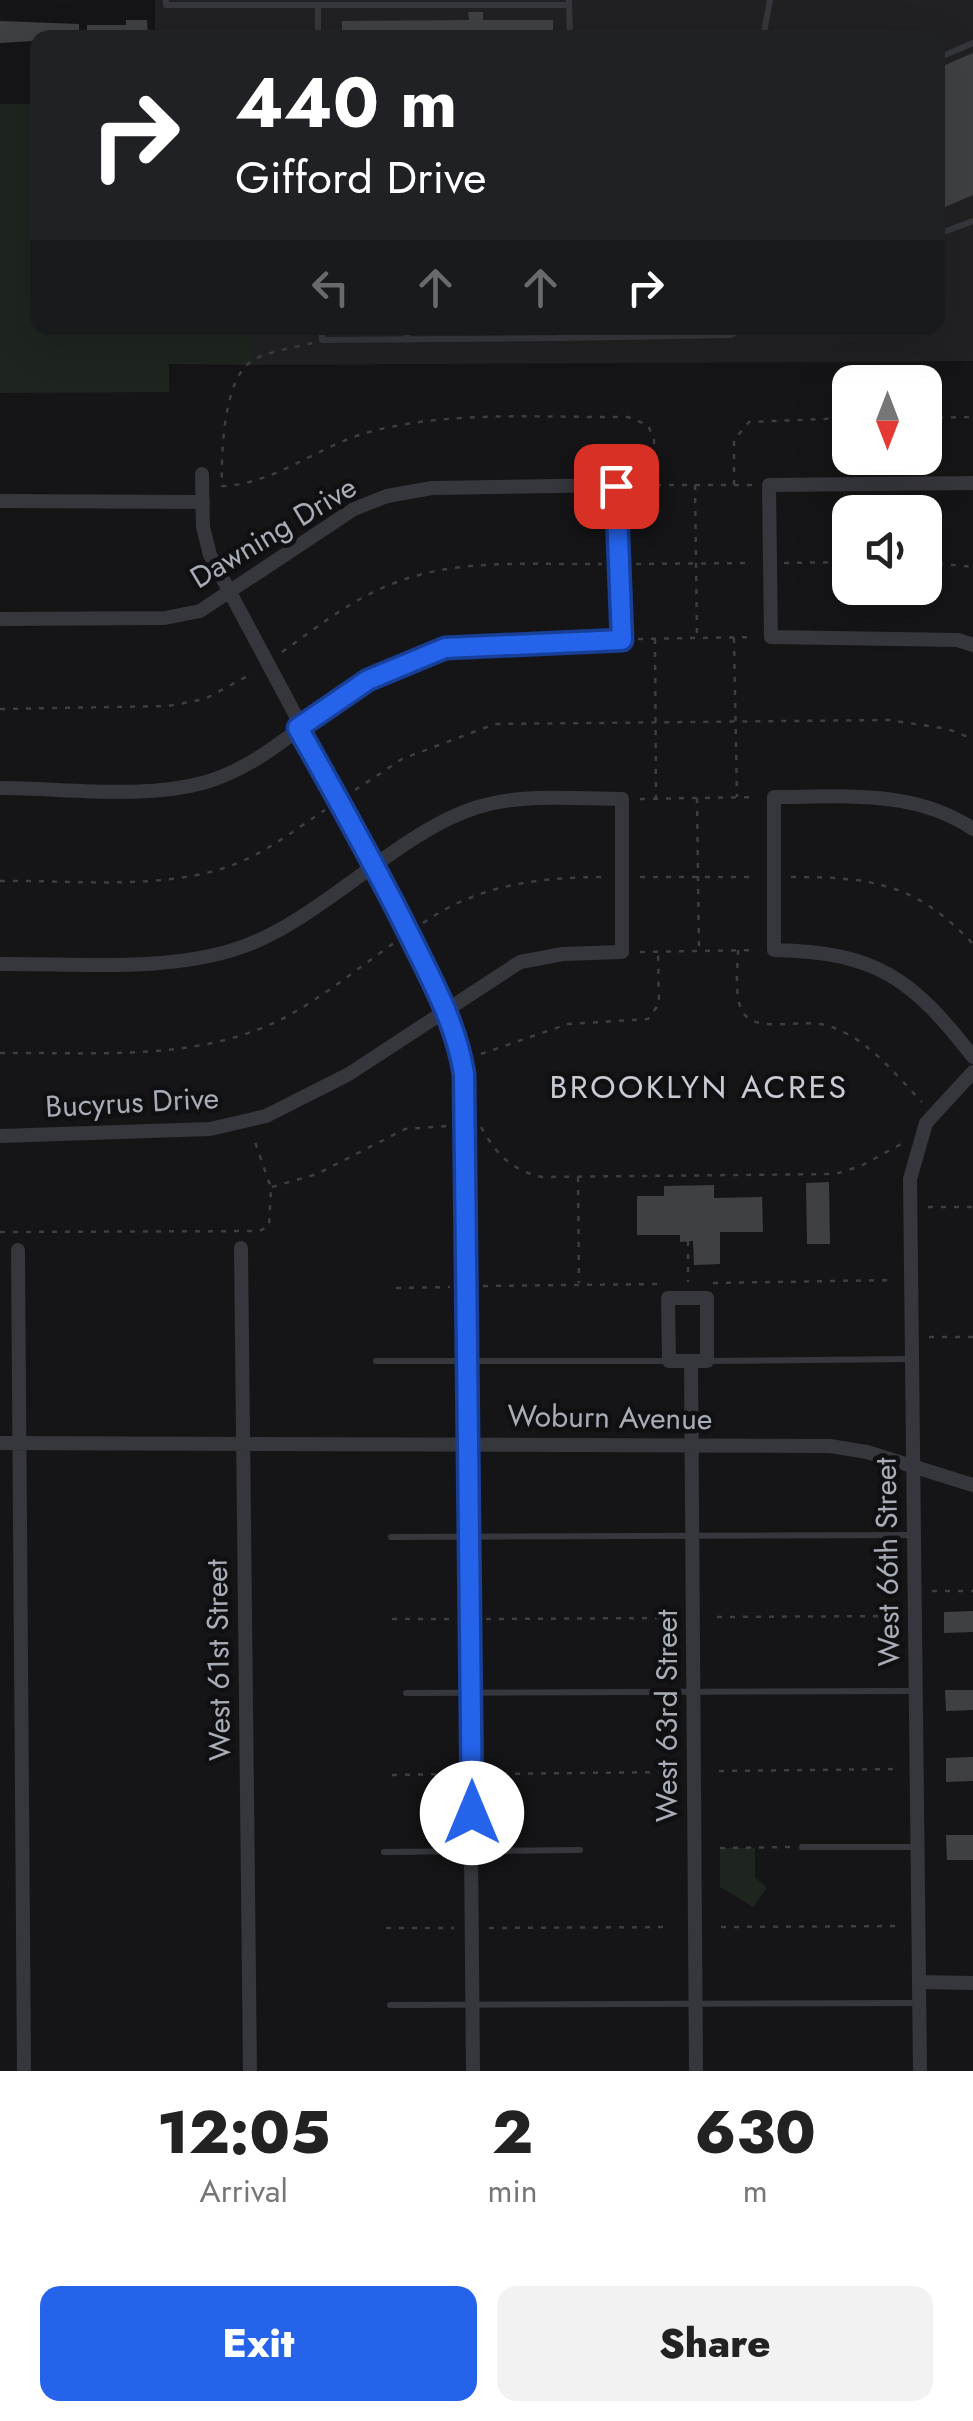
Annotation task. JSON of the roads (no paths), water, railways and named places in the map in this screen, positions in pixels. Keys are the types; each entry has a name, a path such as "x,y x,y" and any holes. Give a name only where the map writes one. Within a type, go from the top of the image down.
{"street":[{"path":"202,474 210,554 298,728 376,866 445,1007 458,1040 464,1074 473,2071"},
{"path":"973,483 768,486 771,637 958,640 973,645"},
{"name":"Dawning Drive","path":"0,619 165,618 200,611 354,509 386,496 432,488 616,486 622,640 445,648 368,680 298,728"},
{"path":"0,501 203,502"},
{"path":"1,788 157,789 201,783 250,762 298,728"},
{"path":"973,829 953,816 905,800 774,797 774,950 822,951 857,959 897,978 934,1007 973,1057"},
{"name":"Bucyrus Drive","path":"0,1136 210,1130 248,1120 309,1098 520,962 563,954 622,952 622,800 512,800 475,808 376,866"},
{"path":"0,964 208,956 245,946 282,927 376,866"},
{"name":"West 66th Street","path":"920,2071 910,1179 926,1124 973,1072"},
{"name":"West 61st Street","path":"242,1248 250,2071"},
{"path":"18,1250 24,2071"},
{"path":"668,1298 707,1298 707,1361 669,1361 668,1298"},
{"name":"West 63rd Street","path":"691,1361 696,2071"},
{"name":"Woburn Avenue","path":"0,1443 830,1446 868,1452 973,1485"},
{"path":"920,1982 973,1983"}],"lane":[{"path":"166,0 166,6 569,2 570,30"},
{"path":"764,30 770,0"},
{"path":"318,6 318,30"},
{"path":"945,55 973,43"},
{"path":"945,231 973,221"},
{"path":"322,335 322,340 730,335"},
{"path":"407,335 407,340"},
{"path":"707,1361 912,1359"},
{"path":"376,1361 669,1361"},
{"path":"391,1537 914,1535"},
{"path":"406,1693 916,1690"},
{"path":"802,1847 918,1847"},
{"path":"384,1852 580,1850"},
{"path":"390,2006 920,2004"}],"district":[{"name":"BROOKLYN ACRES","path":"699,1087"}]}
